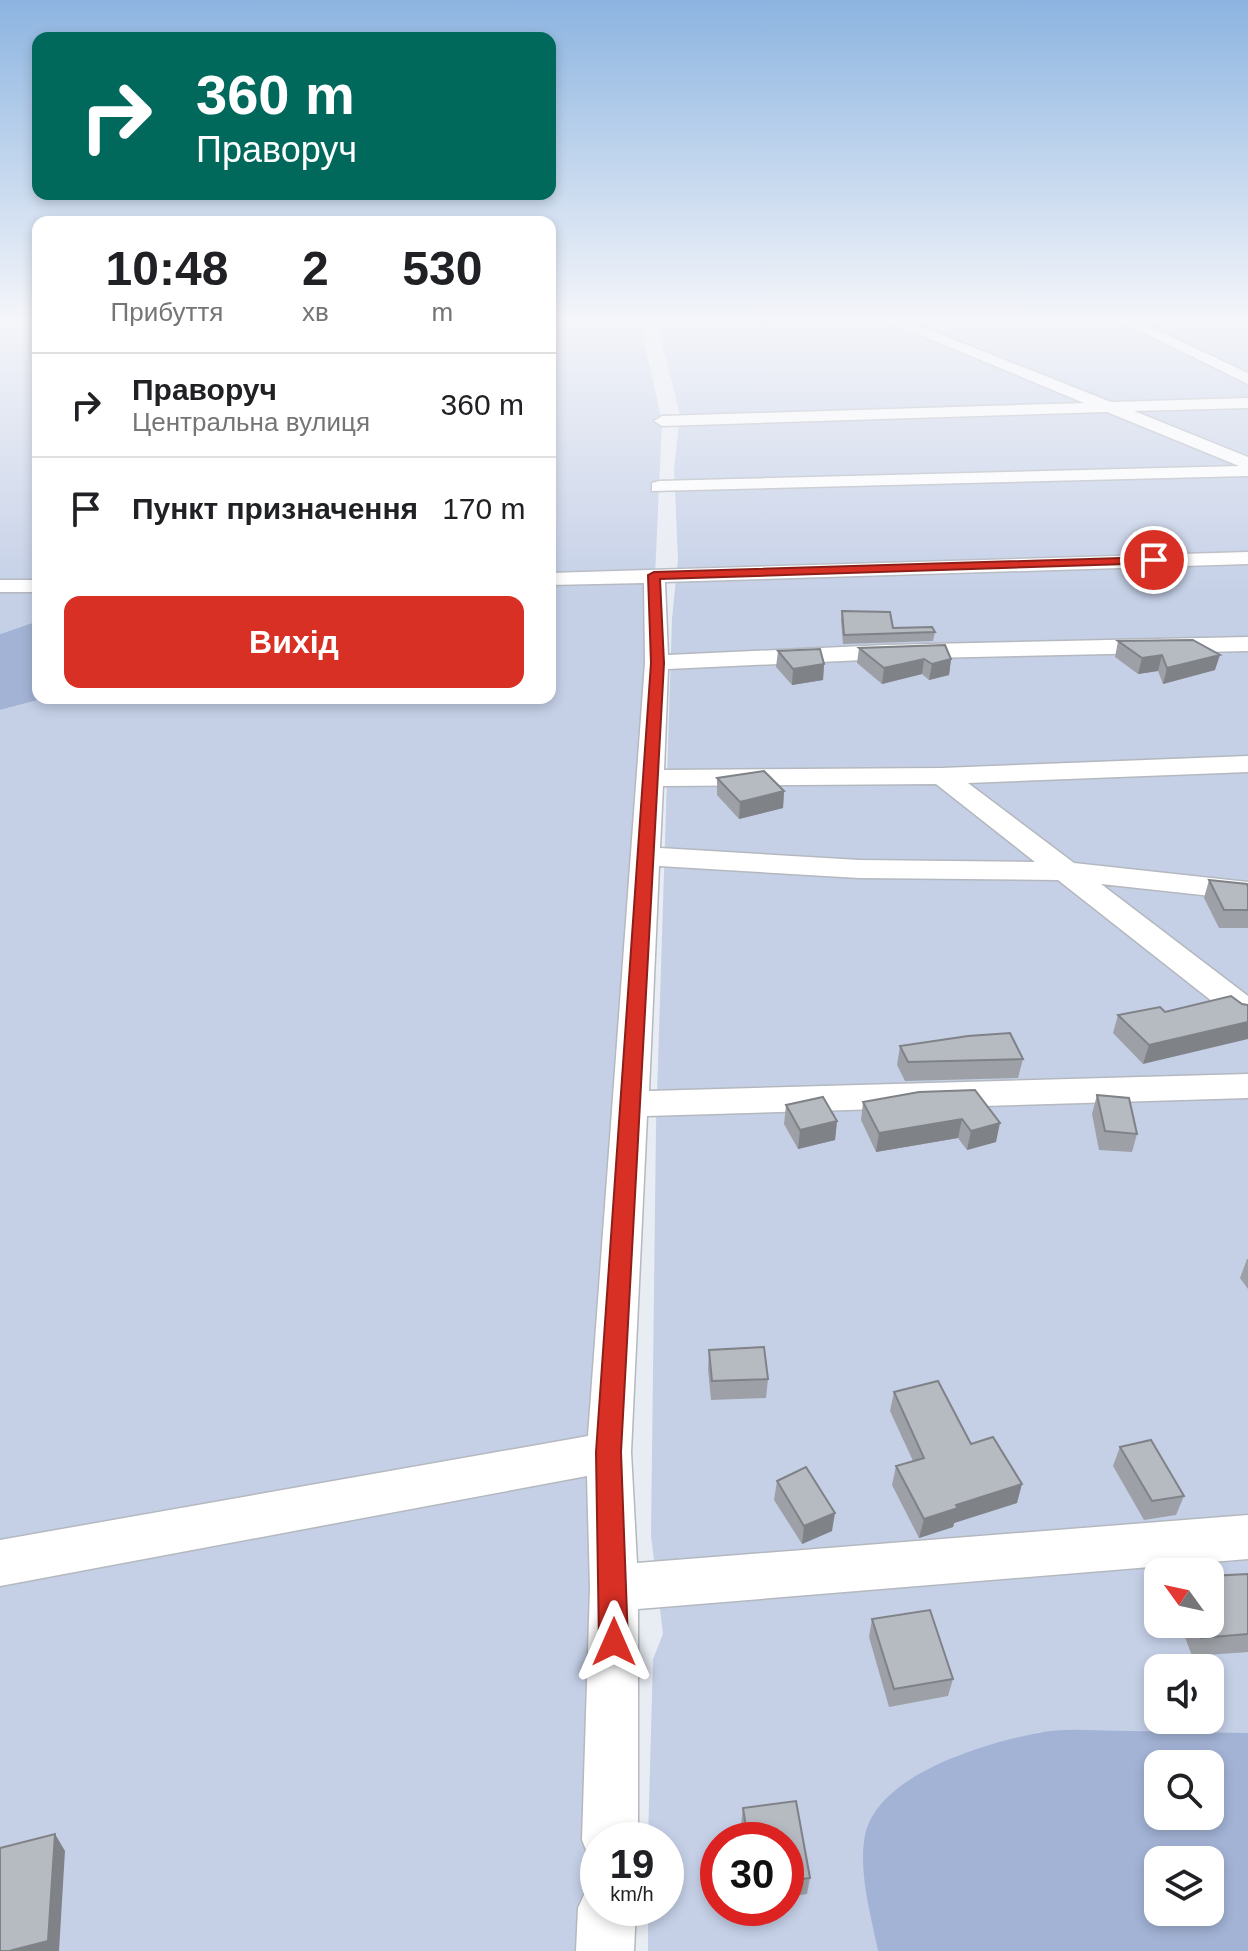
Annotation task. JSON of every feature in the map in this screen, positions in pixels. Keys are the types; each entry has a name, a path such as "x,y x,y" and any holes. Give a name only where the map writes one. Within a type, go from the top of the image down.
{"street":[{"path":"662,421 1011,411"},
{"path":"1125,411 1248,463"},
{"path":"659,487 1248,471"},
{"path":"556,579 1248,558"},
{"path":"610,1822 614,1588 609,1452 657,663 654,575"},
{"path":"0,586 32,586"},
{"path":"657,663 885,652 1248,644"},
{"path":"649,778 942,776 1248,764"},
{"path":"942,776 1248,1012"},
{"path":"644,856 859,869 1065,871 1248,891"},
{"path":"629,1104 1248,1086"},
{"path":"0,1563 609,1452"},
{"path":"614,1588 1248,1537"},
{"path":"605,1951 606,1926"}],"shaded area":[{"path":"0,411 32,411 32,623 0,634"},
{"path":"556,411 660,411 662,421 599,1822 580,1822 580,1926 601,1926 605,1951 0,1951 0,710 32,702 556,704"},
{"path":"679,411 1248,411 1248,1733 1224,1733 1224,1654 1144,1654 1144,1733 1039,1732 957,1756 869,1823 864,1852 878,1951 648,1951 648,1926 684,1926 684,1822 648,1822 653,1659 663,1634 651,1536 656,1126 672,619 678,559 674,469"},
{"path":"32,623 32,702 0,710 0,634"},
{"path":"1048,1731 1248,1733 1248,1951 878,1951 866,1893 863,1864 865,1835 874,1814 890,1795 911,1779 963,1754"}],"building":[{"path":"842,611 890,612 893,628 932,627 935,632 844,635"},
{"path":"1193,640 1220,655 1167,668 1162,655 1142,658 1118,641"},
{"path":"945,645 951,659 932,664 924,659 884,668 859,648"},
{"path":"820,649 824,664 793,669 778,651"},
{"path":"764,771 784,791 740,802 717,778"},
{"path":"1209,880 1247,884 1248,910 1224,910"},
{"path":"1231,996 1248,1005 1248,1022 1149,1045 1118,1015 1160,1007 1165,1012"},
{"path":"1010,1033 1023,1059 908,1062 900,1046 968,1036"},
{"path":"975,1090 1000,1123 971,1131 962,1119 879,1133 863,1102 919,1092"},
{"path":"1097,1095 1129,1098 1137,1134 1105,1131"},
{"path":"823,1097 837,1121 800,1130 786,1105"},
{"path":"764,1347 768,1379 712,1381 709,1350"},
{"path":"938,1381 971,1444 993,1437 1022,1484 956,1505 958,1508 924,1519 896,1466 924,1458 894,1392"},
{"path":"1151,1440 1184,1496 1152,1501 1120,1447"},
{"path":"806,1467 835,1513 804,1526 777,1481"},
{"path":"1248,1574 1248,1634 1224,1636 1224,1575"},
{"path":"930,1610 953,1679 894,1689 872,1619"},
{"path":"796,1801 800,1822 745,1822 743,1808"},
{"path":"55,1834 48,1941 0,1951 0,1848"},
{"path":"804,1845 810,1878 804,1879"}],"route":[{"path":"614,1642 609,1452 657,663 654,575 1154,560"}]}
